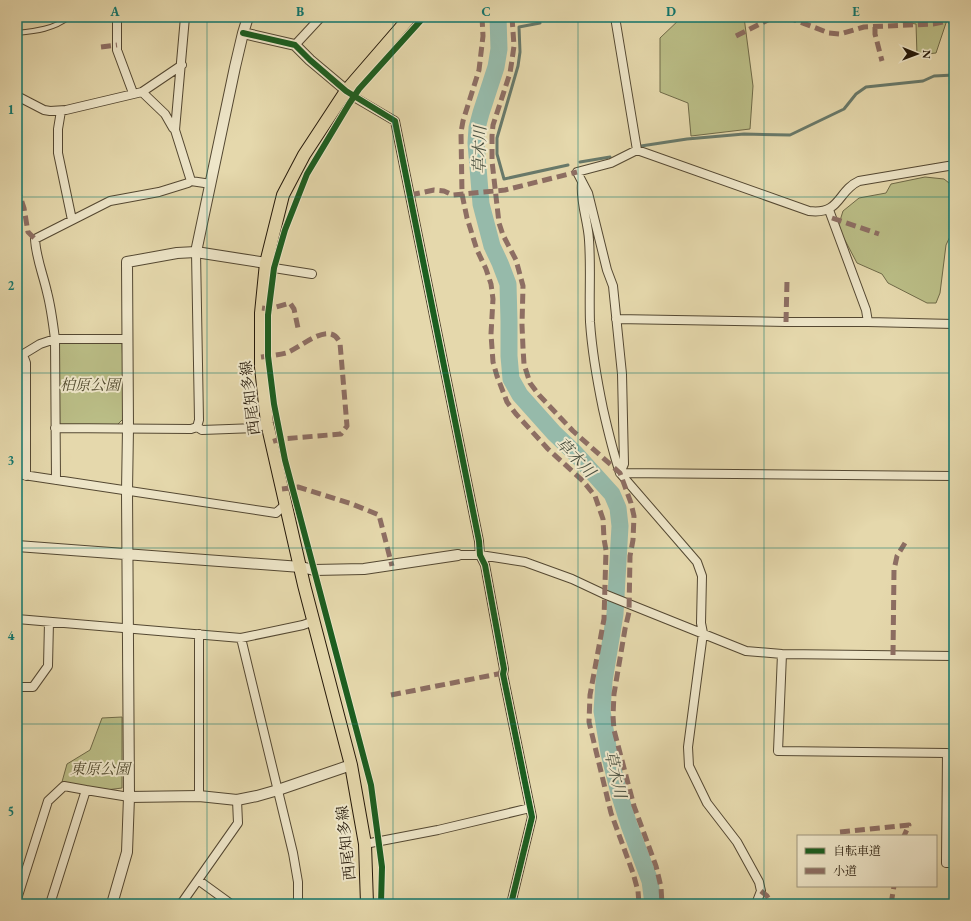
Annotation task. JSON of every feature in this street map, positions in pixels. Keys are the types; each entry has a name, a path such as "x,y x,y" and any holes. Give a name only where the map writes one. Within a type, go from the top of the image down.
{"main road":[{"name":"西尾知多線","path":"367,904 365,844 351,765 314,621 267,423 261,367 261,313 266,263 283,195 304,155 410,17"}],"street":[{"path":"117,17 117,50 134,93"},
{"path":"175,130 182,65 185,17"},
{"path":"197,427 199,420 196,252 243,33 248,17"},
{"path":"295,45 321,17"},
{"path":"615,17 637,150"},
{"path":"243,33 295,45 310,60 350,94 395,121 479,541 480,555 485,565 504,669 503,674 532,817 511,904"},
{"path":"17,96 44,110 61,111 142,92 182,65"},
{"path":"142,92 165,114 175,130 190,181"},
{"path":"61,111 58,129 58,153 72,220"},
{"path":"620,473 624,464 622,374 613,286 607,270 588,193 577,172 615,161 637,150 809,211 816,212 829,210 838,202 850,186 859,181 954,165"},
{"path":"56,480 55,339 47,291 39,263 35,239 110,201 159,192 188,183 190,181 211,184"},
{"path":"582,183 581,194 590,241 590,322 593,353 608,428 620,473 698,562 702,576 702,633 688,747 689,766 707,803 737,842 759,882 760,891 756,904"},
{"path":"829,210 866,310 868,322"},
{"path":"112,904 127,852 129,797 127,262 177,253 196,252 266,263 274,268 312,274"},
{"path":"616,319 954,324"},
{"path":"26,476 26,363 20,357 40,344 55,339 128,339"},
{"path":"55,428 191,429 197,427 202,430 256,428 267,423"},
{"path":"620,473 954,476"},
{"path":"17,474 276,513 286,504"},
{"path":"17,546 301,567 314,570 364,570 458,555 480,555 524,562 572,579 624,602 746,650 782,654 954,656"},
{"path":"17,619 241,638 303,625 314,621"},
{"path":"17,687 33,687 48,666 49,622"},
{"path":"199,634 199,796"},
{"path":"241,638 297,875 298,904"},
{"path":"782,654 778,750 947,753 946,863 954,863"},
{"path":"17,899 48,801 64,786 129,797 199,796 237,800 278,790 351,765"},
{"path":"50,904 86,790"},
{"path":"181,904 238,823 237,800"},
{"path":"365,844 438,830 530,808"},
{"path":"198,880 231,904"}],"lane":[{"path":"17,33 47,29 63,22 69,17"}],"green space":[{"path":"682,17 744,17 753,86 750,129 691,136 688,103 660,92 660,38"},
{"path":"877,17 948,17 936,53 917,55 916,24 880,19"},
{"path":"925,177 944,179 954,187 954,228 946,245 940,293 936,303 927,303 888,283 882,274 857,263 838,227 843,211 859,198 886,193 891,184"},
{"name":"柏原公園","path":"58,342 122,342 125,417 117,425 55,428"},
{"name":"東原公園","path":"122,717 122,788 82,793 60,789 67,764 90,750 102,718"}],"waterway":[{"name":"草木川","path":"498,17 499,49 496,67 477,128 476,143 481,204 492,246 508,284 509,356 511,379 520,395 612,494 618,508 620,526 615,614 604,681 602,711 609,753 619,793 629,825 650,881 653,904"},
{"path":"540,23 519,27 520,52 518,66 497,138 497,154 504,179 568,165"},
{"path":"641,146 687,139 744,134 790,135 844,109 856,94 866,87 923,81 934,76 954,75"},
{"path":"580,162 610,157"}],"marked path":[{"path":"482,17 483,36 479,70 461,132 462,194 467,218 477,250 491,284 493,299 491,334 493,362 507,402 548,449 583,481 595,496 603,519 606,550 604,619 590,695 589,722 611,813 633,873 638,891 639,904"},
{"path":"512,17 514,46 510,73 493,125 492,136 492,161 499,223 503,235 516,260 523,286 522,325 524,364 530,383 539,395 573,431 620,473 631,503 634,516 633,540 630,556 629,612 614,694 614,730 634,806 656,866 661,887 662,904"},
{"path":"736,36 774,17"},
{"path":"787,17 829,33 840,34 864,27 933,24 954,20"},
{"path":"875,27 875,34 882,61"},
{"path":"101,47 117,45"},
{"path":"410,195 434,190 444,191 453,195 505,190 577,172"},
{"path":"17,187 24,208 28,232 35,239"},
{"path":"832,218 879,234"},
{"path":"786,322 787,281"},
{"path":"262,308 269,309 290,303 294,309 298,328"},
{"path":"261,357 286,353 322,334 335,336 340,343 347,426 341,434 281,439 271,442"},
{"path":"282,489 298,487 352,504 379,515 392,566"},
{"path":"893,655 894,570 897,556 905,543"},
{"path":"391,695 503,673"},
{"path":"840,832 909,825 904,835"},
{"path":"891,904 894,887"},
{"path":"761,891 767,896 772,904"}],"cycle path":[{"path":"381,904 382,867 371,785 285,460 274,404 268,356 268,315 274,268 285,230 307,174 359,89 424,17"},
{"path":"243,33 295,45 346,91 395,121 479,541 480,555 485,565 504,669 503,674 532,817 511,904"}]}
